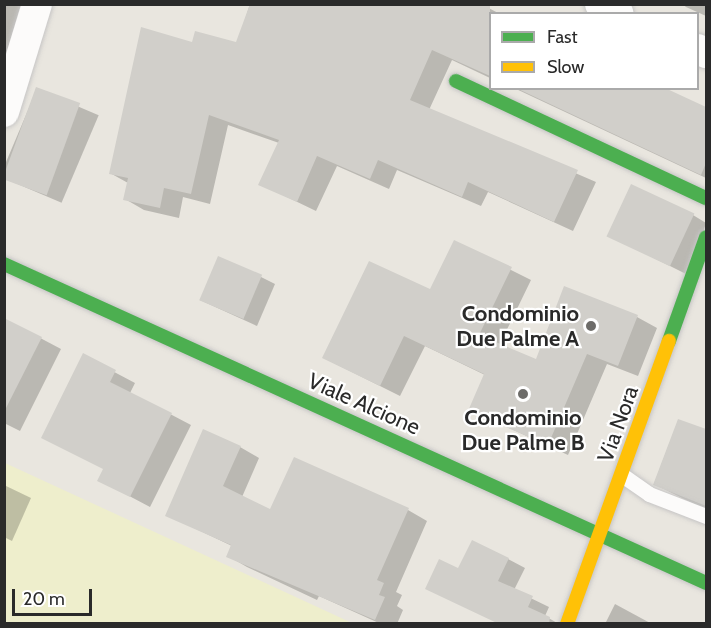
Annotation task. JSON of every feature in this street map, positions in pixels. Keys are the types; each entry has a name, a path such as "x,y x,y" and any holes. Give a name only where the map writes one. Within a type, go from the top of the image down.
{"street":[{"path":"4,112 37,4"},
{"path":"600,4 615,12"},
{"path":"456,81 706,198"},
{"name":"Via Nora","path":"567,624 706,237"},
{"name":"Viale Alcione","path":"4,264 706,583"}],"lane":[{"path":"622,475 649,494 706,516"}],"sand":[{"path":"5,463 352,623 5,623"}],"building":[{"path":"250,4 490,4 489,76 432,50 410,100 578,170 554,222 468,182 462,197 378,160 370,179 317,156 297,202 258,185 279,140 209,115 191,194 164,188 160,208 123,200 128,178 109,174 141,27 192,42 195,31 236,42"},
{"path":"36,87 80,103 47,195 4,180"},
{"path":"520,90 669,90 706,107 706,163 701,175"},
{"path":"631,184 694,214 670,266 606,237"},
{"path":"454,240 512,267 479,335 536,359 564,286 638,315 618,366 587,354 548,445 468,411 484,374 404,336 380,386 322,358 369,261 430,289"},
{"path":"218,256 262,275 243,319 199,300"},
{"path":"4,318 42,337 4,412"},
{"path":"83,353 116,370 110,382 172,413 130,497 97,481 103,469 41,438"},
{"path":"678,419 706,429 706,506 653,485"},
{"path":"203,429 241,446 223,486 270,509 294,457 409,508 377,580 384,583 379,595 385,597 375,620 226,557 231,545 165,516"},
{"path":"472,540 509,558 498,581 533,596 528,607 550,617 549,624 499,624 425,589 439,559 458,568"}],"traffic: fast":[{"path":"456,81 706,198"},
{"path":"669,341 706,237"},
{"path":"4,264 706,583"}],"traffic: slow":[{"path":"567,624 669,341"}],"place":[{"name":"Condominio Due Palme A","path":"591,326"},
{"name":"Condominio Due Palme B","path":"523,394"}]}
